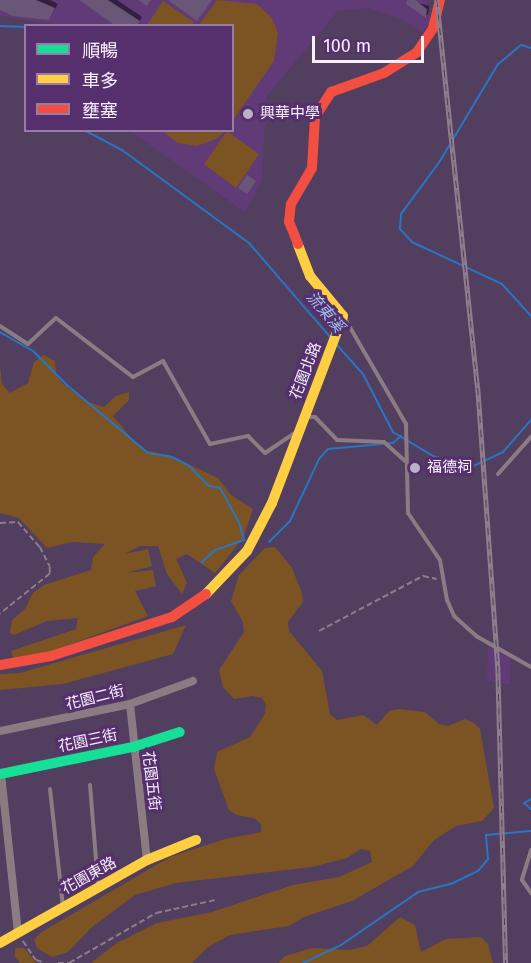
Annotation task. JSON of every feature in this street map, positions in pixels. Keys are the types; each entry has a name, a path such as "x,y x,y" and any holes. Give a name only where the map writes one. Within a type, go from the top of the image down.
{"street":[{"path":"343,316 310,276 289,222 291,204 312,168 315,117 331,92 384,73 417,52 433,28 440,0"},
{"name":"花園北路","path":"0,665 24,663 164,620 193,605 247,551 272,503 343,316"},
{"name":"花園二街","path":"0,731 130,704 193,681"},
{"name":"花園五街","path":"130,704 147,860"},
{"name":"花園三街","path":"0,774 133,747 180,732"},
{"path":"0,774 18,933"},
{"name":"花園東路","path":"0,943 147,860 196,840"}],"lane":[{"path":"343,316 403,415 408,513 440,560 443,582 459,622 531,667"},
{"path":"0,326 28,344 56,318 134,377 164,361 210,444 248,436 265,453 299,430"},
{"path":"304,417 315,417 336,440 384,442 405,461"},
{"path":"498,474 531,437"},
{"path":"90,785 98,888"},
{"path":"50,789 63,907"},
{"path":"531,850 522,880 531,894"}],"path":[{"path":"0,523 18,522 40,547 50,567 50,574 0,614"},
{"path":"319,631 423,576 443,582"},
{"path":"58,963 69,963 156,913 215,900"},
{"path":"18,933 36,960 45,963"}],"shaded area":[{"name":"興華中學","path":"0,0 427,0 430,22 422,33 402,19 369,8 338,11 266,97 262,180 245,212 131,132 234,132 234,24 54,24 0,16"},
{"path":"217,0 257,4 272,18 278,33 274,61 234,119 234,24 200,24"},
{"path":"163,1 194,22 193,24 148,24"},
{"path":"163,132 224,132 216,139 197,146 178,143"},
{"path":"226,132 259,154 236,188 204,164"},
{"path":"44,355 55,361 56,374 63,384 88,402 104,407 116,396 129,392 129,400 113,416 132,439 145,450 171,456 218,478 231,495 253,509 243,538 215,573 187,554 176,559 187,583 182,594 167,574 158,546 140,546 124,554 148,549 152,566 126,573 153,570 156,586 135,591 148,616 27,660 13,659 11,651 76,629 78,618 47,621 14,635 10,633 12,620 25,609 33,593 44,585 91,570 93,557 105,544 72,542 47,548 19,518 0,513 0,365 2,384 10,393 28,383 34,362"},
{"path":"275,547 292,568 302,593 303,602 288,622 289,631 322,671 330,714 337,720 363,715 377,725 389,711 398,709 425,712 439,724 448,726 465,719 474,723 480,729 494,808 482,821 456,826 434,840 413,866 352,901 304,917 289,926 230,935 208,947 192,963 91,963 117,943 157,923 212,912 293,885 339,877 372,862 370,851 361,849 347,858 312,867 176,883 135,895 92,927 68,952 52,957 37,948 34,940 40,933 170,857 225,839 261,832 261,824 254,818 236,815 229,810 214,769 217,752 250,737 265,714 266,705 262,698 253,696 234,699 223,687 219,670 244,632 243,622 231,601 239,575 265,548"},
{"path":"186,625 173,654 63,684 0,690 0,674 20,673"},
{"path":"488,646 510,657 510,685 487,681"},
{"path":"400,917 415,925 421,952 446,939 481,937 488,944 493,963 278,963 285,956 312,948 349,950 367,946"},
{"path":"15,948 24,948 36,963 20,963 15,957"}],"building":[{"path":"0,0 36,0 55,8 49,20 13,16 0,10"},
{"path":"79,0 108,0 140,21 138,24 113,24"},
{"path":"138,0 151,0 147,6"},
{"path":"168,0 212,0 197,21"},
{"path":"407,0 415,0 427,9 426,18 406,4"},
{"path":"247,175 256,181 247,194 238,188"}],"waterway":[{"name":"流東溪","path":"0,26 24,27"},
{"name":"流東溪","path":"531,48 521,45 498,64 440,161 401,214 400,229 412,242 502,284 531,316"},
{"name":"流東溪","path":"88,132 122,150 249,243 330,337"},
{"path":"0,332 34,352 67,385 148,453 172,457 188,465 209,486 220,488 239,522 244,540 215,550 202,562"},
{"name":"流東溪","path":"336,344 363,374 393,432 433,456 469,468 503,452 531,420"},
{"path":"269,542 290,521 319,459 328,449 393,443 401,436"},
{"path":"531,799 524,803 531,809"},
{"path":"303,963 341,945 418,892 451,884 478,871 488,859 486,835 531,831"}],"railway":[{"path":"437,0 478,388 498,666 506,963"}],"traffic: fast":[{"path":"0,774 133,747 180,732"}],"traffic: slow":[{"path":"206,594 247,551 272,503 343,316 310,276 298,244"},
{"path":"0,943 147,860 196,840"}],"traffic: jam":[{"path":"298,244 289,222 291,204 312,168 315,117 331,92 384,73 417,52 433,28 440,0"},
{"path":"0,665 51,656 172,617 206,594"}],"place":[{"name":"興華中學","path":"248,114"},
{"name":"福德祠","path":"415,468"}]}
